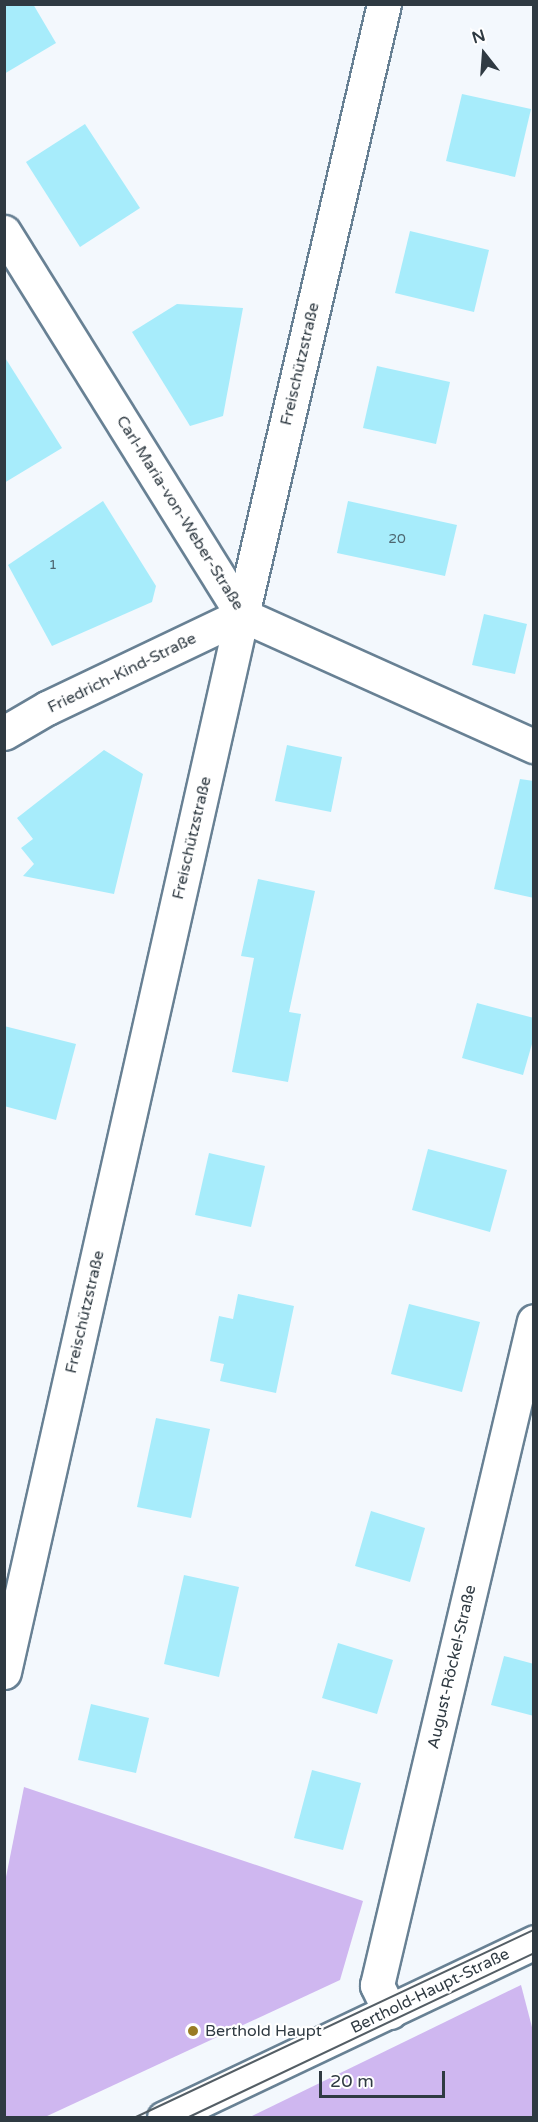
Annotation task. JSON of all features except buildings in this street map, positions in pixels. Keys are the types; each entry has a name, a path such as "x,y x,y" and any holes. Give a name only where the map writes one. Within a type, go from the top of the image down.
{"street":[{"name":"Freischützstraße","path":"4,1672 242,615 384,4"},
{"name":"Carl-Maria-von-Weber-Straße","path":"4,232 242,615 534,746"},
{"name":"Friedrich-Kind-Straße","path":"4,734 47,708 242,615"},
{"name":"August-Röckel-Straße","path":"390,2012 377,1985 534,1321"},
{"name":"Berthold-Haupt-Straße","path":"164,2118 534,1942"}],"shaded area":[{"path":"24,1787 363,1901 340,1980 45,2117 5,2117 5,1882"},
{"path":"521,1985 533,2031 533,2117 250,2117"}],"tram line":[{"path":"134,2118 534,1930"},
{"path":"187,2118 534,1953"}],"place":[{"name":"Berthold Haupt","path":"193,2031"}]}
